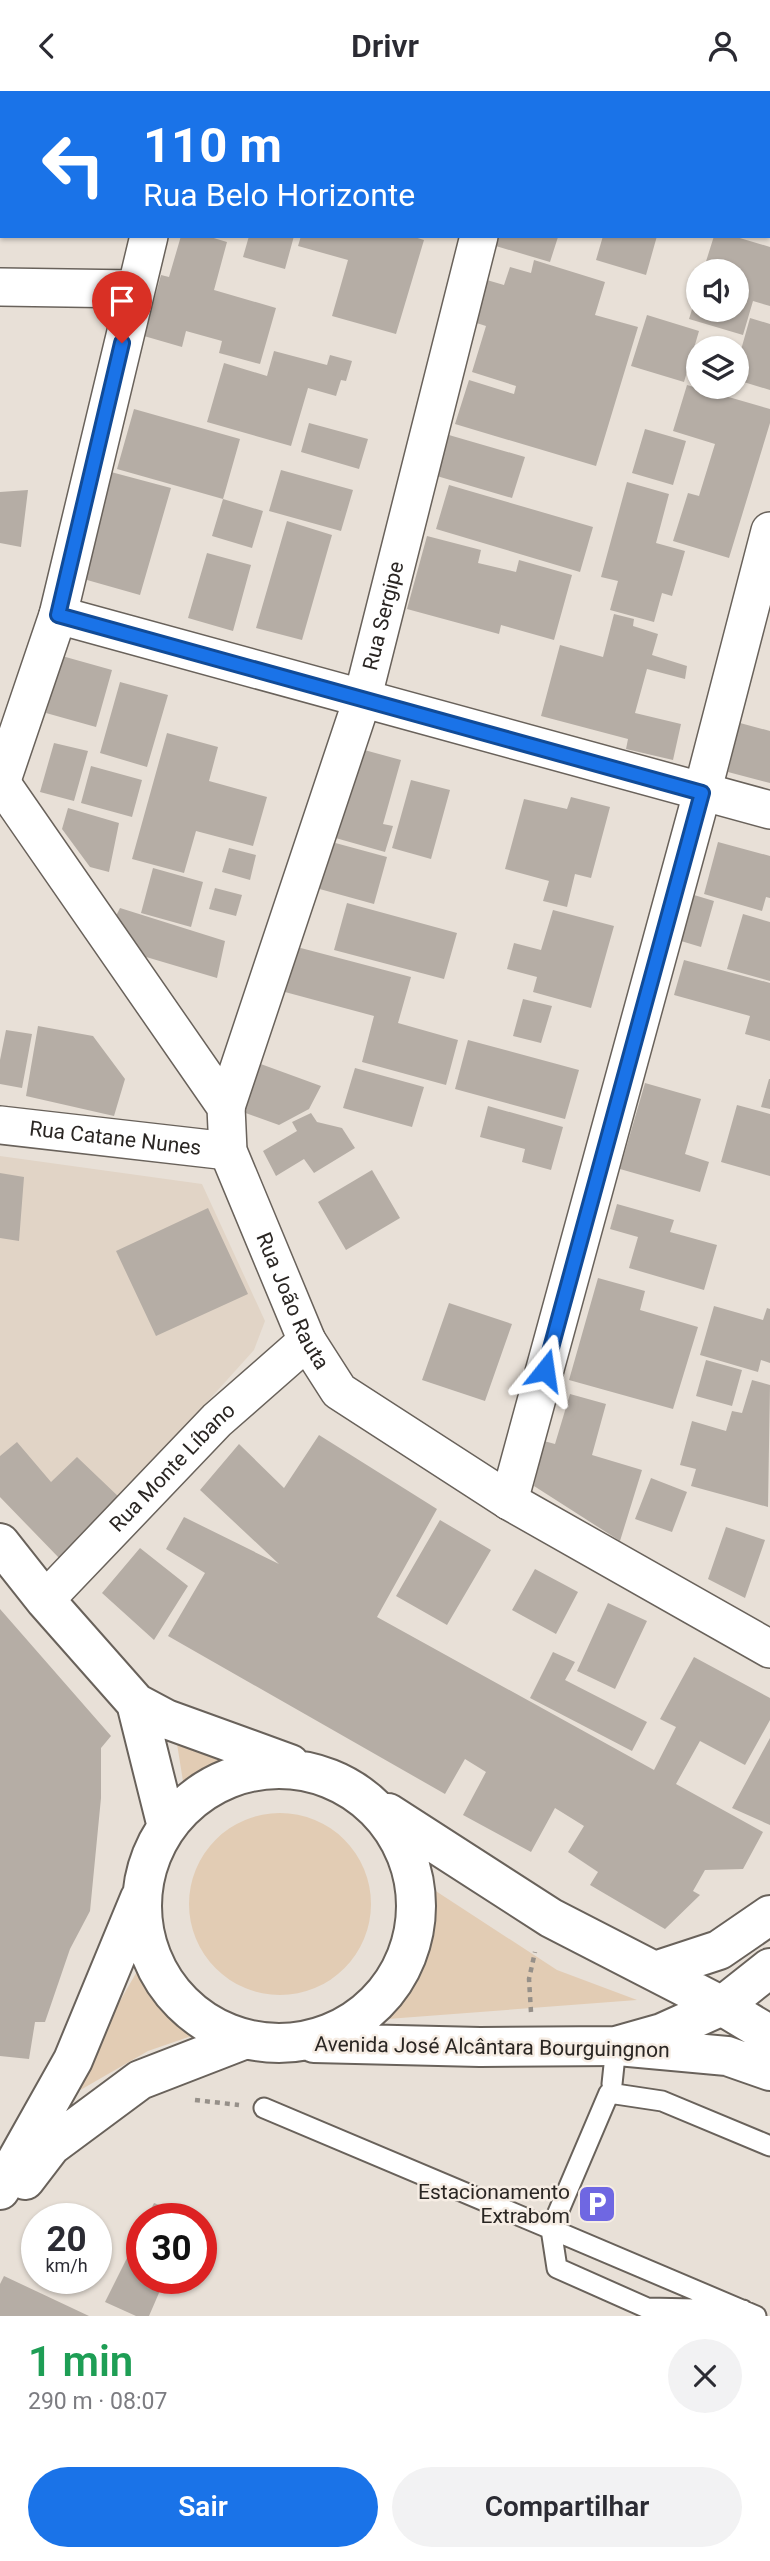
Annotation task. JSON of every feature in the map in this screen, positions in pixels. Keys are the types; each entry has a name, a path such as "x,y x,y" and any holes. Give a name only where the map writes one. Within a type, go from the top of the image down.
{"main road":[{"path":"0,1543 45,1600 136,1703 166,1719 355,1792 551,1918 722,2006 770,2035"},
{"path":"136,1703 167,1826"},
{"path":"0,2190 73,2060 142,1893 150,1858 167,1826 201,1792 246,1773 278,1771 355,1792 399,1837 411,1867 417,1914 411,1945 398,1974 368,2011 326,2035 295,2042"},
{"path":"142,1893 146,1941 167,1985 201,2020 246,2039"},
{"path":"655,1971 719,1950 770,1915"},
{"path":"616,2046 662,2033 722,2006 770,1968"},
{"path":"0,2212 51,2146 118,2095 140,2080 246,2039"},
{"name":"Avenida José Alcântara Bourguingnon","path":"246,2039 534,2047 616,2046 727,2056 770,2071"}],"street":[{"path":"148,238 58,615 1,782 226,1107"},
{"name":"Rua Sergipe","path":"226,1107 362,700 478,238"},
{"path":"0,287 135,289"},
{"path":"509,1501 702,793 770,531"},
{"path":"58,615 770,810"},
{"name":"Rua João Rauta","path":"226,1107 228,1151 307,1341 339,1391 509,1501 770,1649"},
{"name":"Rua Catane Nunes","path":"0,1125 228,1151"},
{"name":"Rua Monte Líbano","path":"45,1600 217,1420 307,1341"}],"lane":[{"path":"612,2084 616,2046"},
{"path":"749,2313 647,2308 557,2268 551,2229 609,2094 662,2101 770,2146"},
{"path":"264,2108 749,2313"}],"path":[{"path":"534,2047 529,1979 537,1944 551,1918"}],"shaded area":[{"path":"0,1156 202,1184 265,1321 254,1350 63,1562 0,1497"},
{"path":"174,1725 235,1769 186,1800"},
{"path":"280,1813 315,1820 344,1840 364,1869 371,1904 364,1939 344,1968 315,1988 280,1995 245,1988 216,1968 196,1939 189,1904 196,1869 216,1840 245,1820"},
{"path":"425,1884 557,1970 637,2000 374,2020 404,1990 420,1960 426,1926"},
{"path":"143,1961 168,2001 203,2032 148,2051 63,2100"}],"building":[{"path":"180,238 214,238 227,242 214,290 276,308 260,364 219,353 222,341 186,331 182,347 144,336 161,275 169,277"},
{"path":"248,238 293,238 285,269 243,257"},
{"path":"300,238 424,240 396,334 332,316 348,260 298,246"},
{"path":"490,238 558,238 550,262 489,244"},
{"path":"602,238 656,238 646,275 596,260"},
{"path":"713,238 740,238 770,247 770,306 753,301 749,315 749,259 707,259"},
{"path":"534,260 605,282 595,315 638,327 596,466 455,424 469,380 514,394 516,386 472,372 486,326 467,320 480,278 504,285 510,267 531,273"},
{"path":"647,315 699,331 698,336 686,336 684,382 631,366"},
{"path":"750,318 770,324 770,390 749,384 749,336 745,336"},
{"path":"699,322 747,322 743,335"},
{"path":"274,351 327,365 330,355 352,361 346,381 341,380 336,396 308,388 291,446 207,422 224,363 267,376"},
{"path":"686,388 686,399 735,399 770,409 770,423 729,558 673,541 688,493 699,496 715,444 673,431"},
{"path":"134,409 240,439 223,499 117,469"},
{"path":"309,423 368,439 359,469 301,452"},
{"path":"645,429 686,441 673,485 632,473"},
{"path":"442,433 525,457 512,498 430,474"},
{"path":"281,470 353,490 341,531 269,511"},
{"path":"111,472 171,488 140,595 80,578"},
{"path":"627,482 669,494 656,543 685,551 672,596 662,593 654,622 610,610 618,581 601,577"},
{"path":"449,485 593,527 580,572 436,529"},
{"path":"28,490 21,547 0,543 0,492"},
{"path":"223,499 263,511 252,548 212,536"},
{"path":"287,521 332,535 302,640 256,628"},
{"path":"427,536 481,550 478,563 516,572 519,560 572,575 554,640 501,625 499,634 407,609"},
{"path":"207,553 251,565 233,631 188,618"},
{"path":"614,614 634,619 633,626 658,634 652,655 687,666 685,679 647,669 635,713 681,724 673,760 626,749 628,739 541,716 560,645 603,657"},
{"path":"62,656 112,670 96,727 46,713"},
{"path":"120,682 168,695 147,767 100,753"},
{"path":"740,723 770,731 770,783 728,772"},
{"path":"167,733 218,747 209,781 267,797 253,846 196,831 184,873 132,859"},
{"path":"54,743 88,751 74,801 40,792"},
{"path":"357,748 401,760 383,824 393,826 385,852 325,835"},
{"path":"91,766 142,780 132,817 81,803"},
{"path":"411,780 450,790 431,859 392,848"},
{"path":"571,797 610,807 591,878 575,874 567,907 543,901 549,881 505,869 524,799 567,809"},
{"path":"68,808 119,823 109,872 90,867 62,829"},
{"path":"328,841 387,857 374,904 316,888"},
{"path":"718,842 770,856 770,898 766,897 762,911 704,894"},
{"path":"229,848 256,855 250,880 222,872"},
{"path":"153,868 203,882 191,927 141,913"},
{"path":"215,888 242,895 236,916 209,909"},
{"path":"694,895 714,901 701,947 681,941"},
{"path":"347,903 457,933 444,979 334,950"},
{"path":"120,908 225,941 217,978 136,954 112,924"},
{"path":"553,910 614,926 591,1008 533,992 537,977 507,969 514,943 541,950"},
{"path":"743,914 770,922 770,981 727,969"},
{"path":"297,947 411,977 398,1023 458,1040 446,1085 362,1062 374,1016 285,992"},
{"path":"684,960 770,983 770,1041 745,1034 750,1016 674,995"},
{"path":"523,999 552,1006 541,1043 513,1036"},
{"path":"38,1026 93,1036 125,1079 114,1116 26,1096"},
{"path":"6,1030 32,1034 22,1088 0,1084 0,1060"},
{"path":"468,1040 579,1070 565,1119 455,1089"},
{"path":"258,1063 321,1086 309,1109 279,1125 240,1111"},
{"path":"355,1068 424,1087 412,1127 343,1108"},
{"path":"770,1079 770,1109 761,1107"},
{"path":"645,1083 701,1099 685,1154 709,1162 700,1192 620,1169"},
{"path":"737,1105 770,1114 770,1176 721,1162"},
{"path":"488,1106 563,1127 551,1170 522,1162 525,1149 480,1137"},
{"path":"311,1113 317,1122 342,1128 355,1148 314,1173 304,1159 276,1176 263,1151 297,1131 292,1122"},
{"path":"372,1170 400,1218 346,1250 318,1202"},
{"path":"0,1173 24,1177 19,1241 0,1238"},
{"path":"617,1204 674,1220 670,1232 717,1245 704,1290 629,1268 638,1237 610,1229"},
{"path":"208,1208 248,1294 156,1336 116,1251"},
{"path":"598,1278 645,1291 640,1310 698,1327 673,1409 569,1380"},
{"path":"449,1303 512,1324 485,1401 422,1380"},
{"path":"714,1306 763,1320 767,1308 770,1309 770,1363 761,1360 758,1372 700,1355"},
{"path":"706,1360 742,1370 732,1406 696,1396"},
{"path":"752,1380 770,1385 768,1507 691,1486 696,1469 680,1465 692,1421 726,1431 732,1411 742,1413"},
{"path":"570,1394 606,1404 592,1455 642,1470 620,1541 534,1486 544,1441 555,1444"},
{"path":"319,1435 437,1509 377,1617 654,1770 676,1727 660,1719 694,1657 770,1698 770,1720 745,1765 700,1741 676,1784 763,1832 743,1869 705,1870 693,1891 700,1895 665,1929 590,1885 598,1872 568,1852 584,1826 555,1808 531,1852 463,1815 486,1772 465,1759 445,1794 168,1636 205,1573 166,1549 184,1517 279,1564 200,1490 239,1444 284,1488"},
{"path":"17,1442 51,1482 77,1457 121,1499 63,1562 0,1497 0,1456"},
{"path":"651,1478 687,1492 672,1532 635,1519"},
{"path":"440,1520 491,1550 447,1625 396,1596"},
{"path":"726,1527 765,1540 745,1598 708,1579"},
{"path":"140,1548 188,1586 154,1640 102,1593"},
{"path":"535,1569 578,1592 556,1634 512,1610"},
{"path":"608,1603 647,1621 615,1689 577,1671"},
{"path":"0,1609 111,1736 101,1748 101,1798 90,1911 70,1949 45,2022 35,2022 29,2059 0,2056"},
{"path":"553,1652 575,1662 565,1680 647,1722 632,1751 530,1698"},
{"path":"770,1738 770,1825 732,1808"},
{"path":"126,2260 126,2294 159,2294 149,2316 136,2316 105,2302 109,2294 112,2294 112,2288"},
{"path":"4,2276 21,2284 21,2294 42,2294 89,2316 0,2316 0,2284"}],"place":[{"name":"Estacionamento Extrabom","path":"597,2204"}],"route":[{"path":"122,343 58,615 702,793 545,1370"}]}
